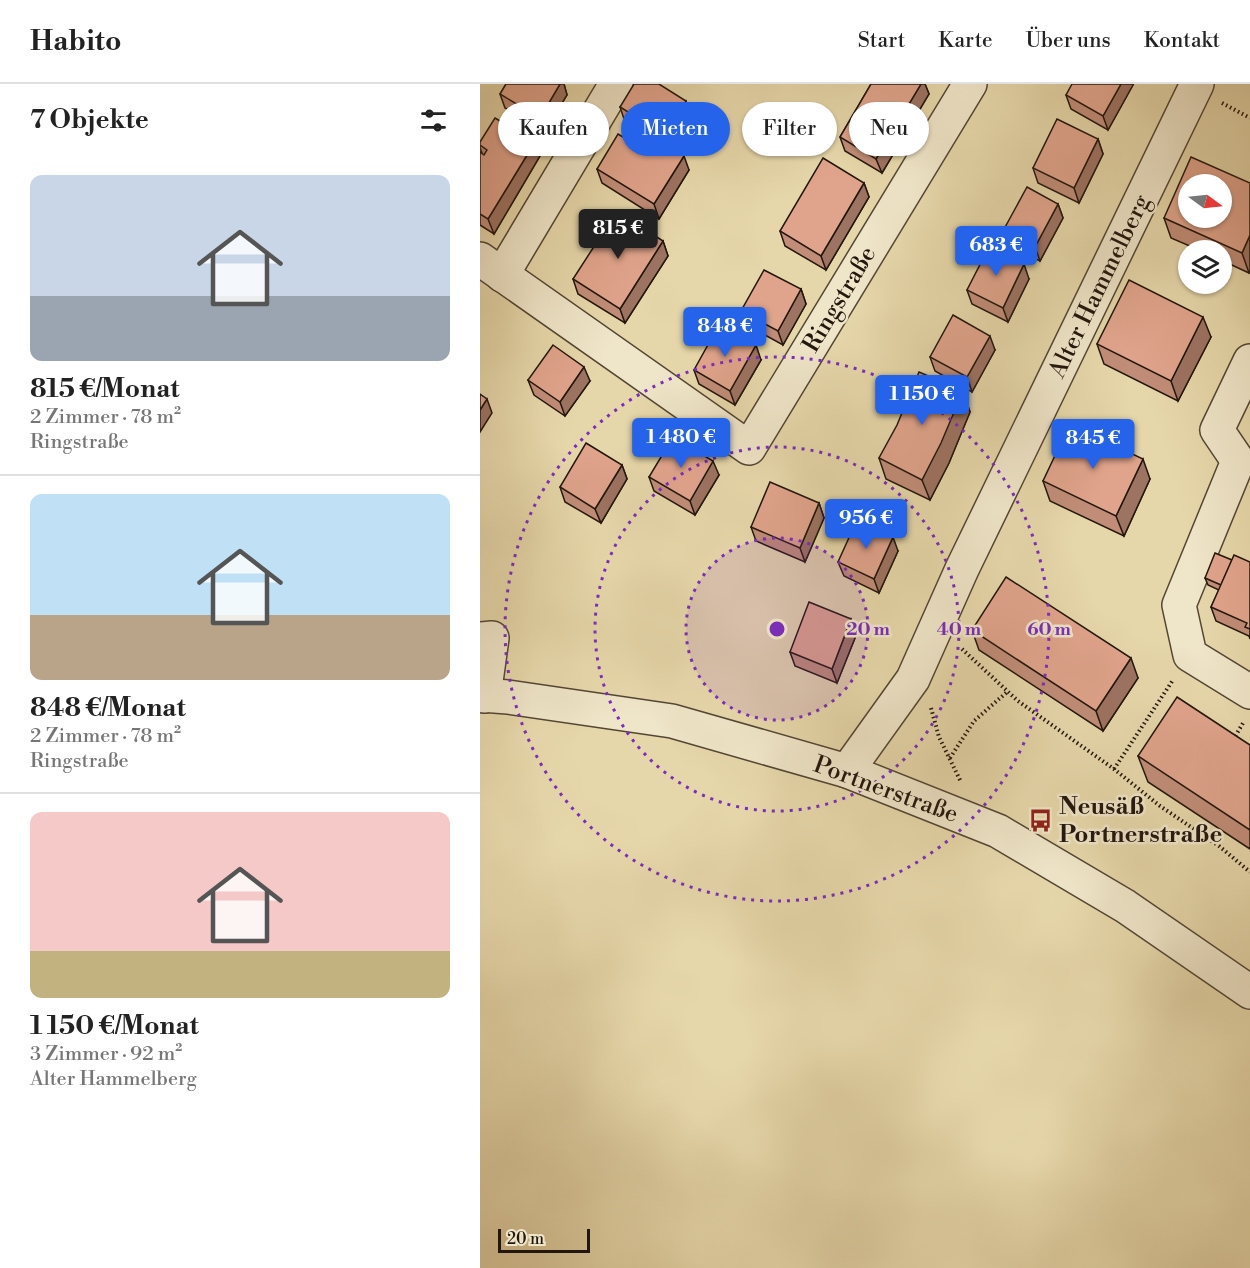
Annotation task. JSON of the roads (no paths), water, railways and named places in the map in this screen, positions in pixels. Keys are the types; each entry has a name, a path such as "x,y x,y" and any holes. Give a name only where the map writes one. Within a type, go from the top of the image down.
{"street":[{"path":"491,267 616,84"},
{"name":"Ringstraße","path":"491,267 749,448 970,84"},
{"name":"Alter Hammelberg","path":"847,771 913,679 943,611 1194,85"},
{"path":"1247,707 1190,655 1179,605 1244,463 1217,430 1250,361"},
{"path":"480,639 492,638 482,695"},
{"name":"Portnerstraße","path":"482,695 672,721 847,771 998,831 1125,906 1250,992"}],"place":[{"name":"Neusäß Portnerstraße","path":"1041,820"}]}
